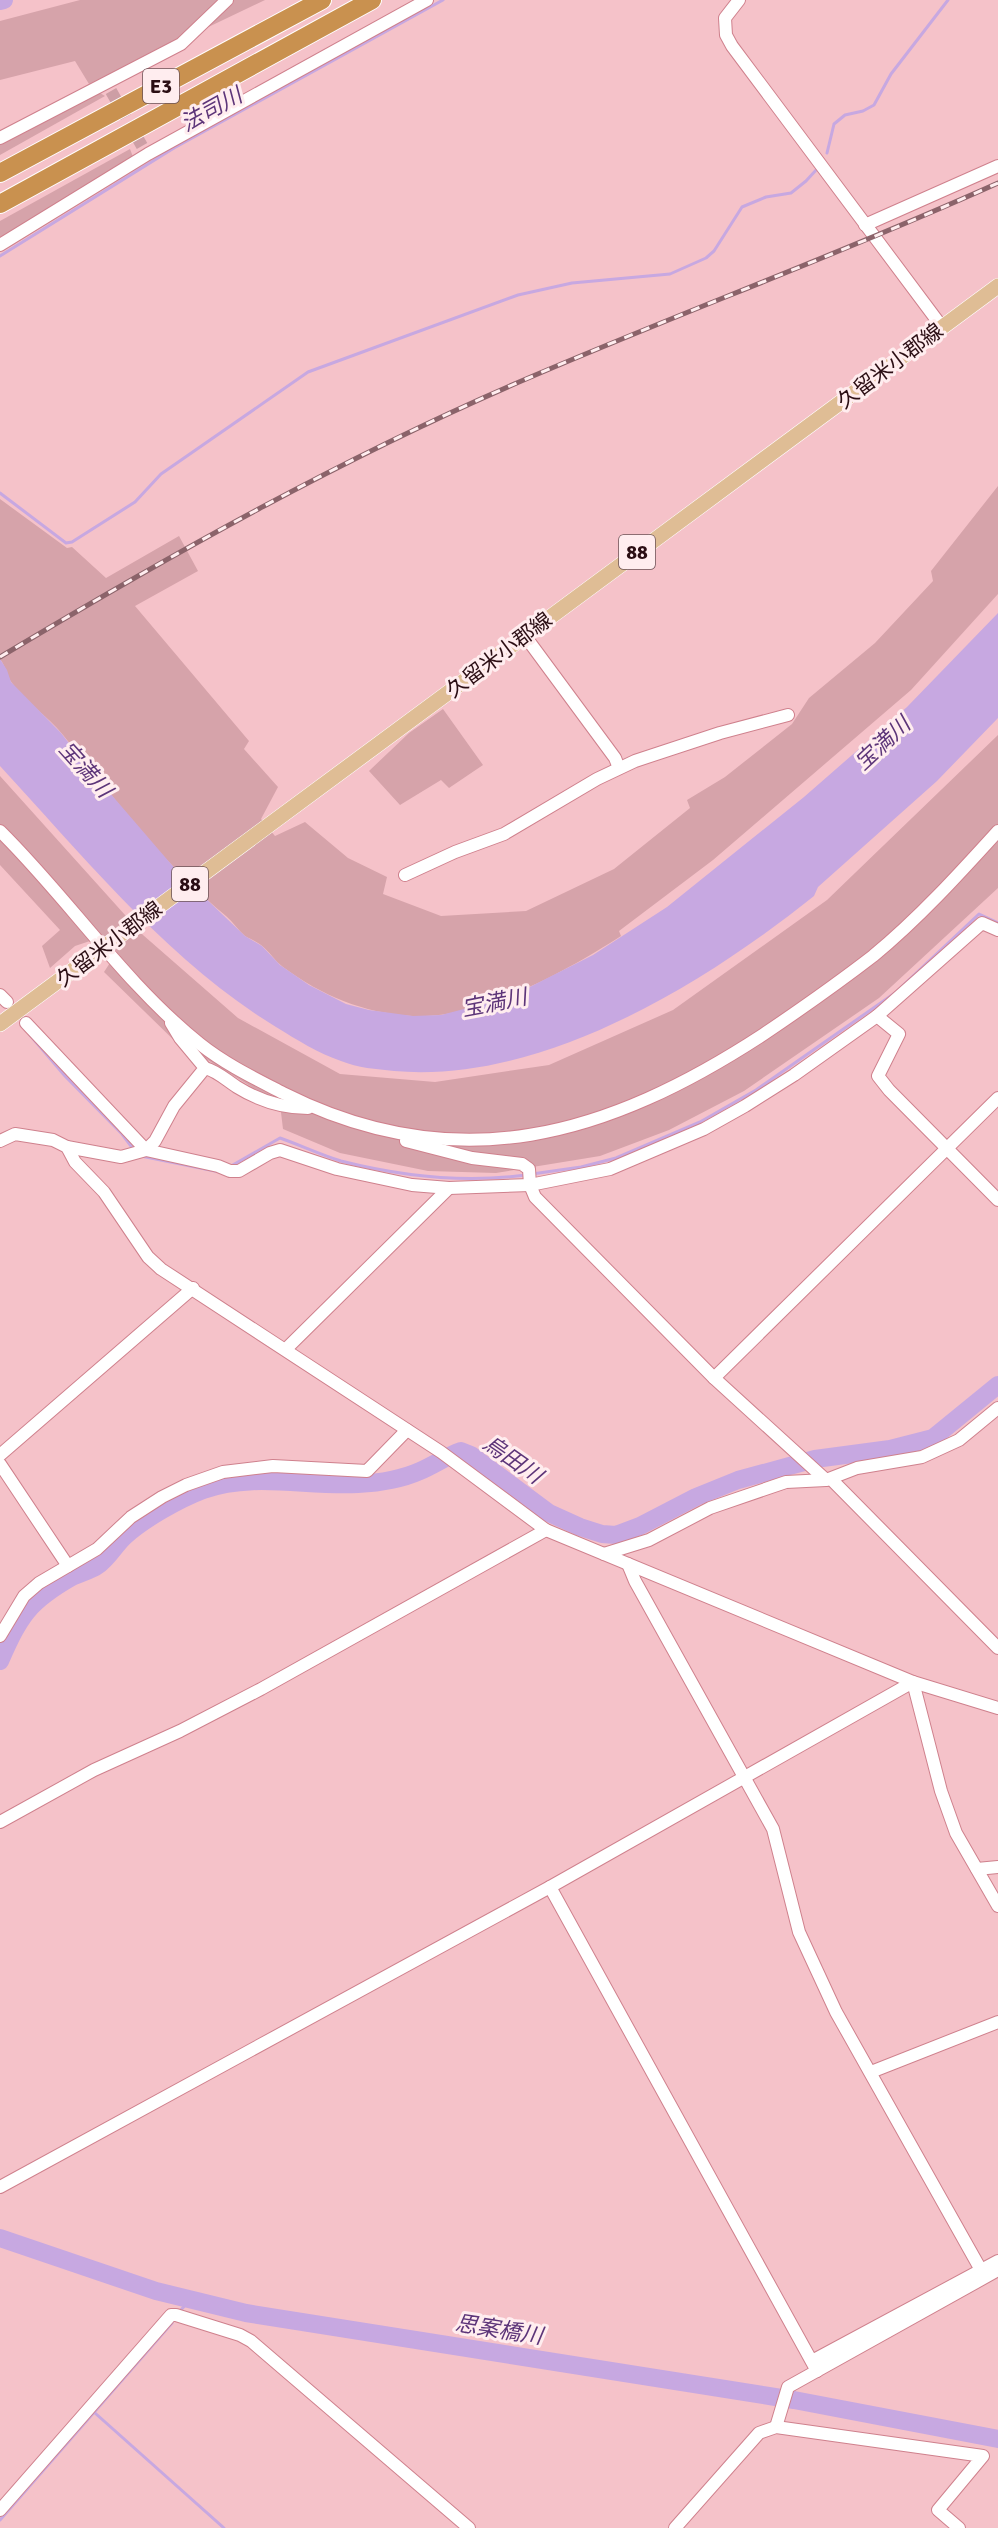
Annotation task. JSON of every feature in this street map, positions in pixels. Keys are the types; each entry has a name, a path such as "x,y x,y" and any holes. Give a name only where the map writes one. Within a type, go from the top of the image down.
{"highway":[{"name":"E3","path":"0,173 322,0"},
{"name":"E3","path":"0,204 372,0"}],"main road":[{"name":"久留米小郡線","path":"0,1024 998,286"}],"street":[{"path":"0,138 109,87 181,44 226,0"},
{"path":"0,245 145,151 427,0"},
{"path":"739,0 725,18 726,35 732,46 942,327"},
{"path":"865,225 998,166"},
{"path":"525,636 615,758 619,768"},
{"path":"405,875 454,852 504,834 619,768 720,734 788,715"},
{"path":"0,831 107,946 166,1014 200,1044 233,1068 313,1108 360,1125 411,1136 463,1140 535,1134 598,1119 676,1086 776,1026 874,954 964,869 998,831"},
{"path":"26,1023 146,1150 231,1171 239,1171 270,1153 280,1150 379,1179 449,1188 530,1185 610,1169 704,1129 794,1075 877,1016 982,923 998,930"},
{"path":"166,1014 180,1038 205,1068 211,1069 238,1088 268,1102 293,1108 313,1108"},
{"path":"877,1016 899,1034 878,1076 998,1200"},
{"path":"0,1141 15,1134 53,1140 67,1147 121,1157 146,1150 155,1141 174,1106 205,1068"},
{"path":"714,1378 998,1098"},
{"path":"385,1132 411,1144 472,1158 522,1164 529,1169 530,1185 536,1197 714,1378 796,1455 829,1480 998,1648"},
{"path":"67,1147 75,1162 118,1208 148,1257 161,1269 441,1452 546,1530 913,1683 998,1708"},
{"path":"286,1349 449,1188"},
{"path":"0,1455 193,1288"},
{"path":"604,1554 649,1540 710,1508 786,1482 829,1480 849,1470 910,1460 934,1453 959,1440 998,1408"},
{"path":"0,1636 24,1596 39,1583 97,1550 143,1509 186,1485 223,1472 273,1466 367,1471 407,1430"},
{"path":"0,1464 68,1566"},
{"path":"2,1818 94,1770 180,1731 261,1689 546,1530"},
{"path":"628,1564 635,1581 773,1830 788,1894 811,1960 836,2012 981,2270"},
{"path":"0,2187 550,1887 913,1683"},
{"path":"913,1683 945,1802 956,1833 998,1906"},
{"path":"977,1869 998,1867"},
{"path":"550,1887 814,2366"},
{"path":"871,2072 998,2022"},
{"path":"777,2422 788,2387 814,2366 998,2260"},
{"path":"814,2366 998,2270"},
{"path":"0,2510 171,2315 176,2315 240,2335 251,2341 469,2528"},
{"path":"675,2528 759,2433 777,2422 982,2456 938,2510 959,2528"}],"shaded area":[{"path":"80,0 265,0 89,84 75,61 0,80 0,21"},
{"path":"95,90 105,96 0,155 0,143"},
{"path":"130,149 133,157 0,240 0,221"},
{"path":"998,486 998,594 911,690 713,860 619,931 621,936 575,964 521,991 493,1002 438,1015 394,1014 344,1001 298,977 283,967 261,945 242,934 229,918 181,875 120,806 57,728 17,690 10,681 0,659 0,499 67,548 72,547 106,578 179,536 198,571 135,606 249,741 244,749 278,787 261,819 275,836 305,822 348,858 387,877 383,894 441,916 526,911 614,869 690,808 687,800 725,777 792,724 809,698 875,643 933,581 931,571"},
{"path":"443,709 483,765 449,788 441,780 400,805 369,771 409,733"},
{"path":"998,735 998,888 879,998 744,1091 669,1130 600,1156 496,1173 428,1171 340,1153 283,1129 280,1104 201,1056 183,1049 104,972 117,952 105,936 75,946 50,968 42,946 60,930 0,865 0,776 143,935 238,1018 340,1074 435,1082 549,1065 673,1010 827,900"}],"water":[{"name":"宝満川","path":"998,613 998,718 937,781 818,887 814,896 722,963 618,1022 562,1045 506,1062 450,1071 394,1071 347,1063 300,1041 236,1000 199,971 129,906 0,766 0,659 11,682 61,733 177,871 245,936 262,946 280,965 309,985 346,1004 369,1010 413,1016 441,1015 510,997 593,955 667,907 804,797 907,707"}],"waterway":[{"path":"0,1 4,0"},
{"name":"法司川","path":"0,256 174,148 443,0"},
{"path":"827,153 834,124 845,115 863,111 874,105 891,74 948,0"},
{"path":"0,493 66,543 72,542 135,502 161,474 308,372 518,295 572,283 670,274 706,258 714,251 742,207 766,197 791,193 817,169"},
{"path":"532,1174 581,1167 616,1158 700,1122 756,1090 895,993 979,914 998,923"},
{"path":"30,1035 65,1076 122,1134 134,1150"},
{"path":"231,1166 280,1138 341,1161 386,1171 457,1178 526,1175"},
{"path":"141,1156 220,1172"},
{"name":"烏田川","path":"0,1661 20,1621 45,1594 72,1577 97,1566 125,1536 152,1516 203,1490 241,1482 261,1481 339,1484 381,1482 413,1474 461,1451 471,1455 549,1513 580,1527 602,1534 616,1535 738,1480 815,1459 890,1449 933,1438 998,1385"},
{"name":"思案橋川","path":"0,2238 156,2291 246,2313 794,2400 998,2439"},
{"path":"179,2312 190,2300"},
{"path":"0,2520 172,2323"},
{"path":"95,2413 224,2528"}],"tunnel":[{"path":"111,91 142,146"}],"railway":[{"path":"0,657 258,509 458,409 644,330 881,234 998,183"}]}
